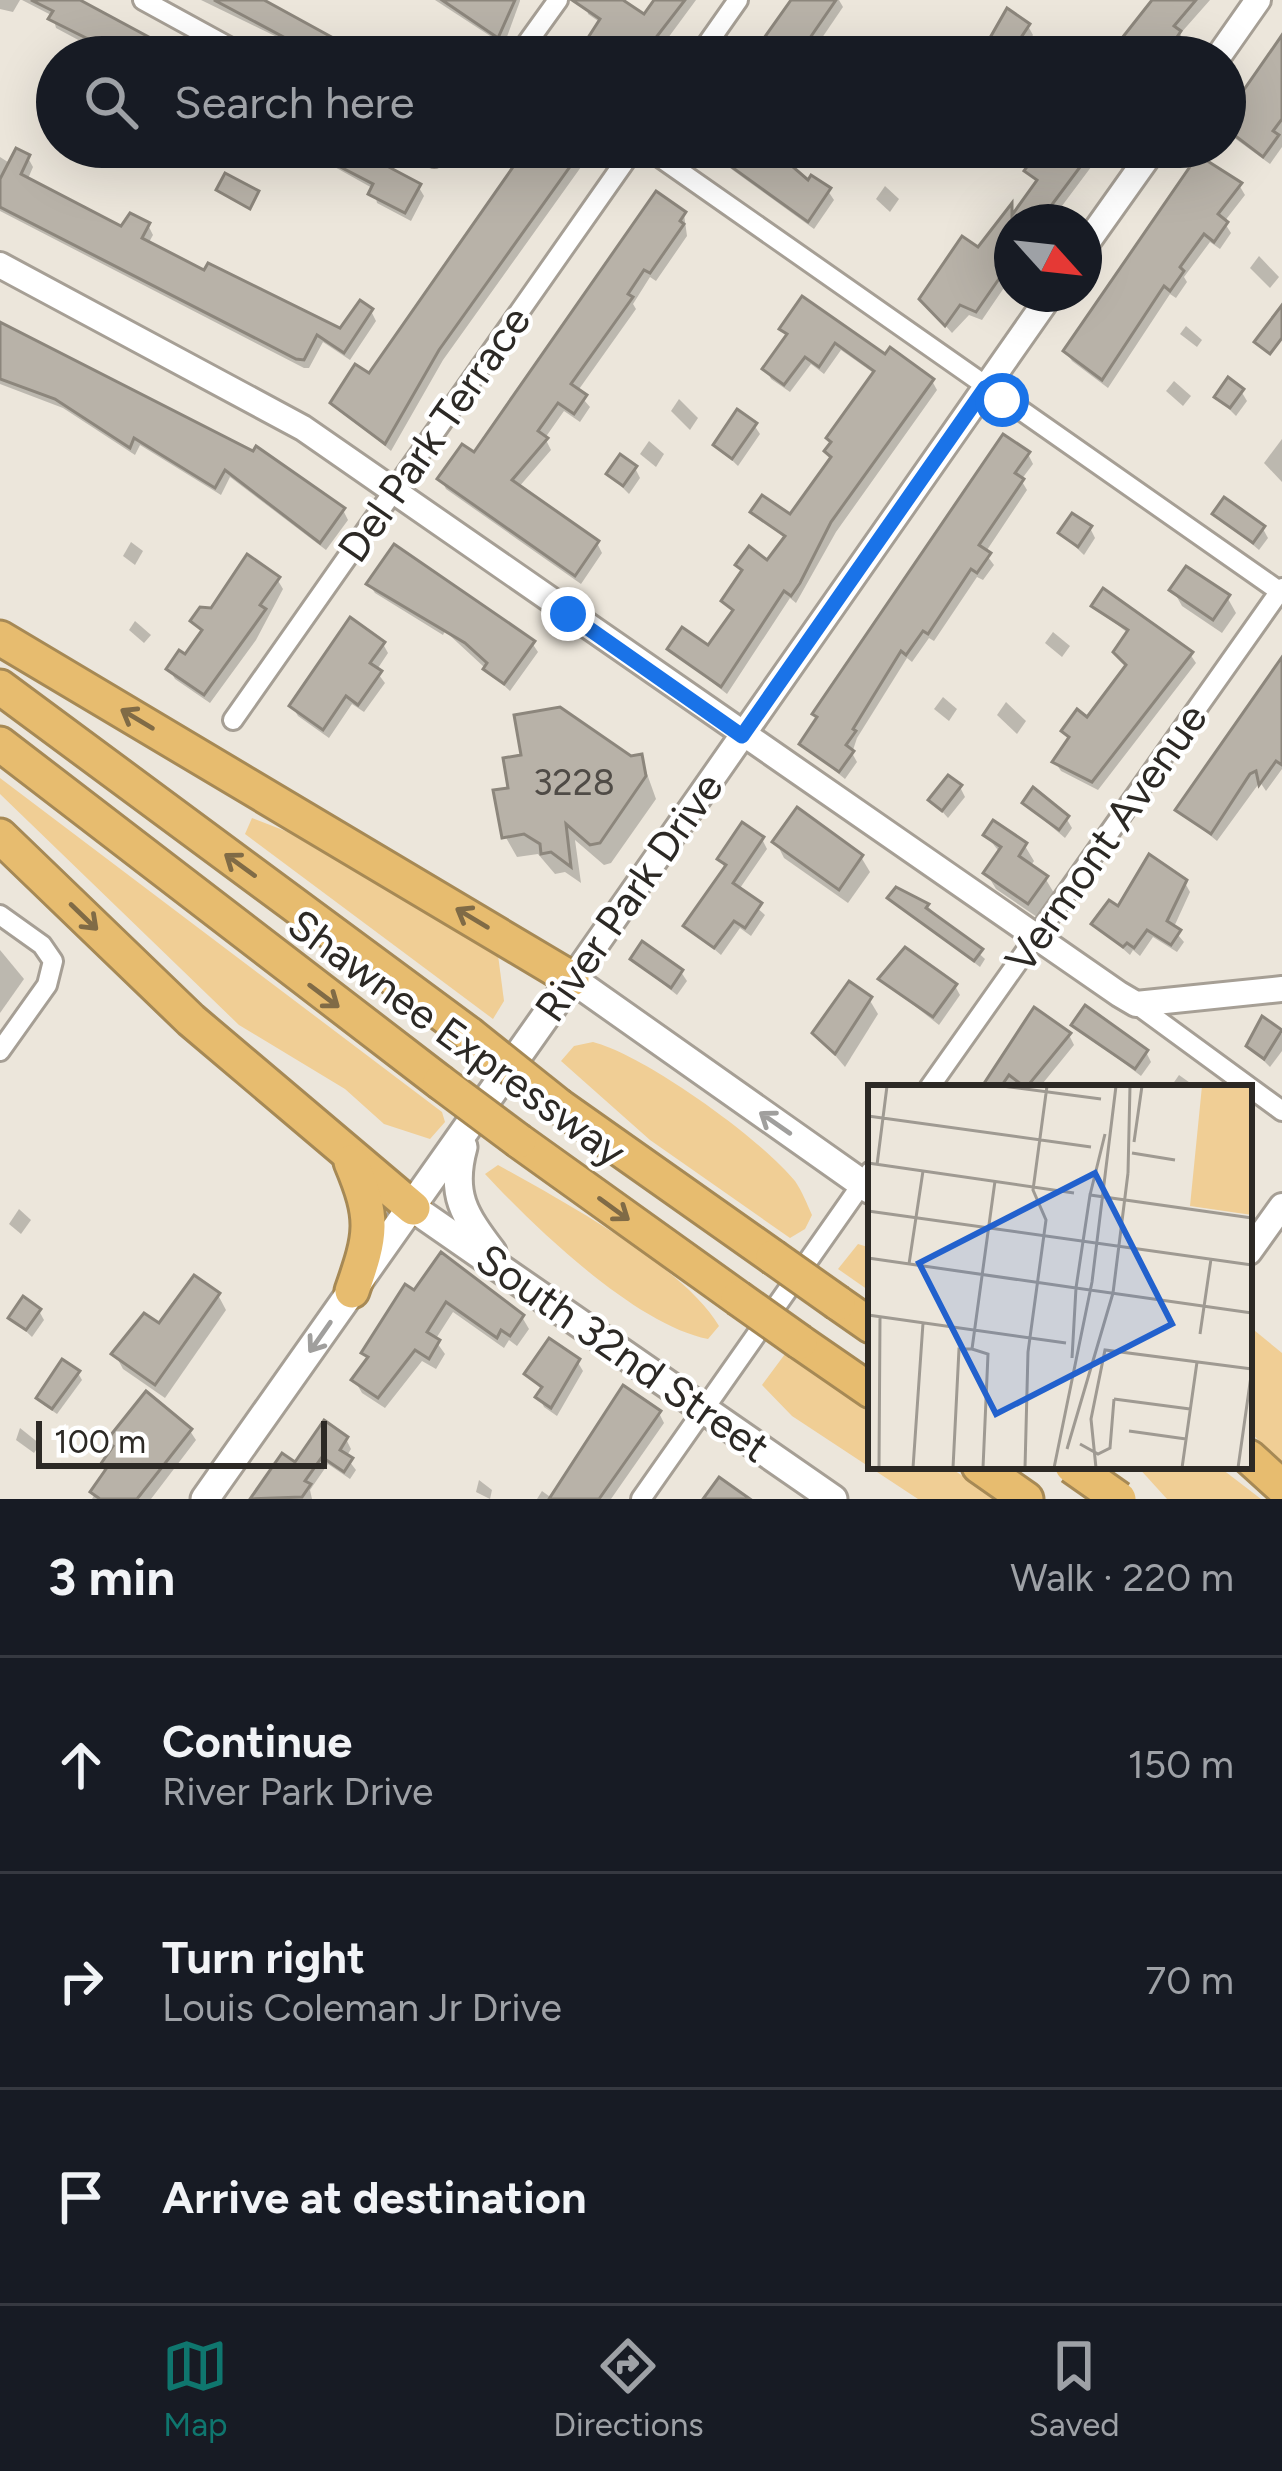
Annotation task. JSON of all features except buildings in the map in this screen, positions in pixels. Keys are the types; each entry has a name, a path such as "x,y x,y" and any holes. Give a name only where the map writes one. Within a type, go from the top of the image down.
{"highway":[{"path":"0,638 572,979"},
{"name":"Shawnee Expressway","path":"0,687 560,1106 868,1324"},
{"name":"Shawnee Expressway","path":"0,744 519,1141 868,1389"},
{"path":"0,836 191,1020 413,1208"},
{"path":"347,1155 370,1207 370,1238 352,1291"},
{"path":"1252,1460 1282,1487"},
{"path":"983,1469 1026,1499"},
{"path":"1076,1469 1119,1499"}],"main road":[{"name":"River Park Drive","path":"206,1499 572,979"},
{"path":"572,979 868,1182"},
{"path":"468,1131 456,1180 459,1206 508,1274"},
{"name":"South 32nd Street","path":"413,1208 833,1499"},
{"path":"1077,1499 1098,1469"}],"street":[{"path":"142,0 209,36"},
{"path":"532,36 558,0"},
{"path":"713,36 738,0"},
{"path":"1233,36 1258,0"},
{"name":"Del Park Terrace","path":"233,720 620,168"},
{"path":"675,168 1281,591"},
{"path":"1102,222 1139,168"},
{"path":"0,265 244,393 394,491 1035,940 1136,1004 1246,1085"},
{"name":"River Park Drive","path":"572,979 1038,312"},
{"name":"Vermont Avenue","path":"931,1085 1281,591"},
{"path":"0,915 42,945 52,961 46,985 0,1051"},
{"path":"1136,1004 1282,989"},
{"path":"1252,1090 1282,1111"},
{"path":"641,1499 868,1182"},
{"path":"1252,1248 1282,1206"}],"shaded area":[{"path":"0,778 442,1112 445,1122 430,1139 384,1124 345,1089 239,1025 0,794"},
{"path":"252,818 288,832 498,955 504,1001 493,1019 245,834"},
{"path":"593,1042 671,1081 756,1143 800,1189 812,1215 805,1229 790,1238 650,1140 561,1061 574,1046"},
{"path":"498,1165 650,1258 679,1281 719,1326 708,1339 680,1330 619,1295 531,1221 485,1174"},
{"path":"858,1244 868,1247 868,1290 838,1269"},
{"path":"1252,1328 1282,1353 1282,1463 1252,1434"},
{"path":"785,1354 868,1411 868,1466 792,1416 762,1385"},
{"path":"872,1469 952,1469 996,1499 918,1499"},
{"path":"1140,1469 1222,1469 1261,1499 1167,1499"}],"route":[{"path":"568,614 742,736 985,388 1002,400"}]}
